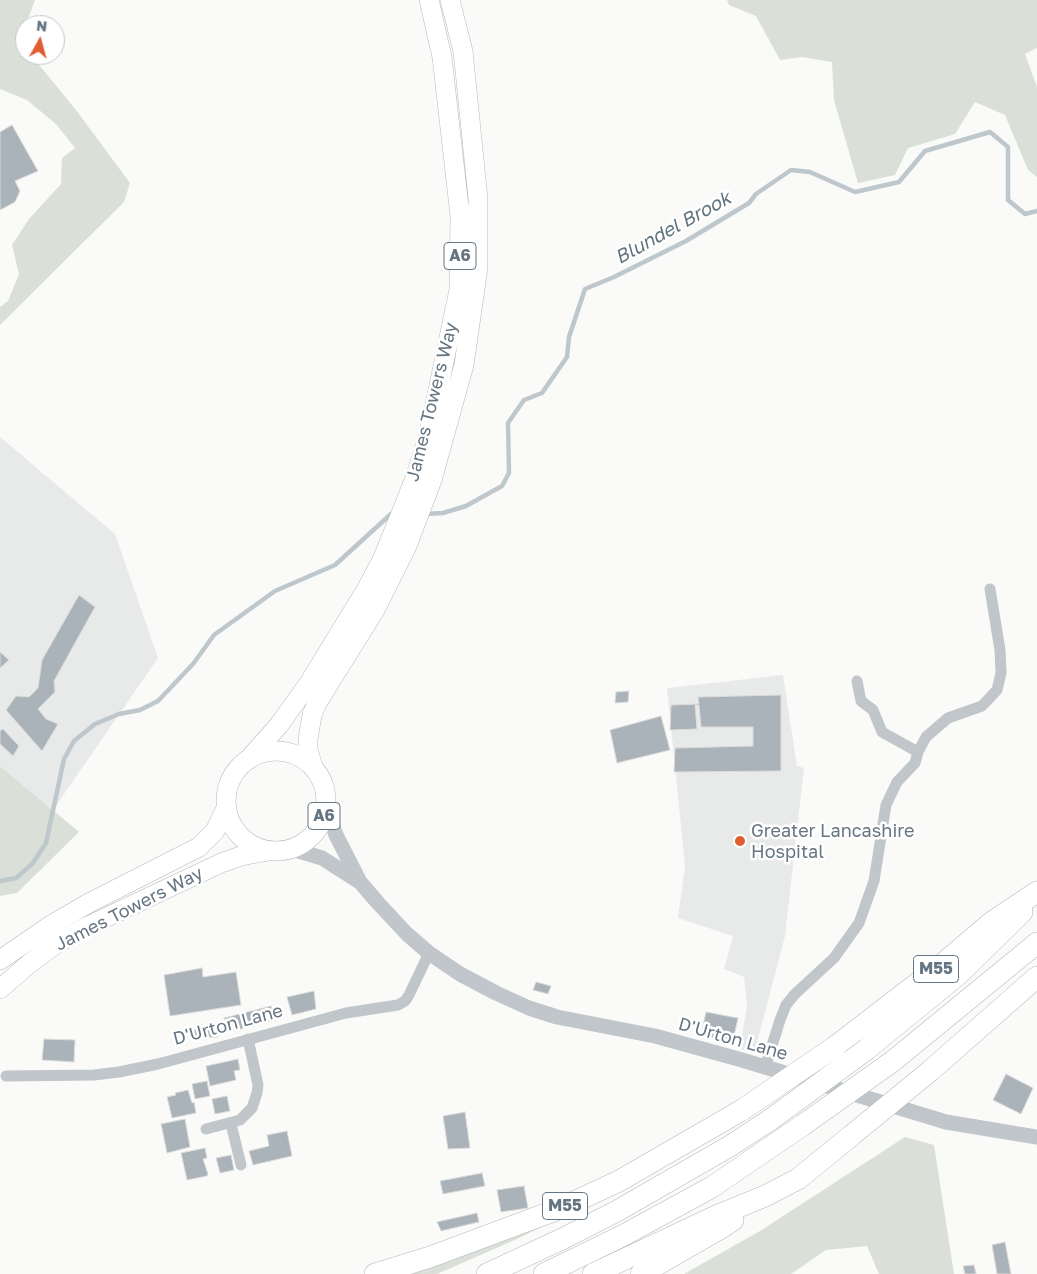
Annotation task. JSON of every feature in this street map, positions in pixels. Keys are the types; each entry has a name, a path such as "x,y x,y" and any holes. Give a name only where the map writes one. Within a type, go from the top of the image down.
{"highway":[{"name":"M55","path":"375,1274 440,1254 559,1209 619,1181 742,1110 836,1046 946,962 992,922 1037,892"},
{"name":"M55","path":"487,1274 617,1211 730,1146 770,1120 867,1049 960,973 1007,929 1037,896"},
{"name":"M55","path":"544,1274 624,1235 712,1187 803,1126 893,1061 1037,944"},
{"path":"592,1274 714,1216 765,1196 798,1179 930,1071 1037,977"},
{"path":"641,1274 721,1228 765,1196"}],"main road":[{"name":"James Towers Way","path":"248,760 279,724 309,683 366,590 382,560 415,478 428,438 460,290 460,216 453,145 442,57 429,0"},
{"name":"James Towers Way","path":"313,767 308,750 312,715 317,703 375,610 407,546 429,488 464,365 478,268 478,199 463,51 450,0"},
{"name":"A6","path":"274,751 289,752 302,758 313,767 324,785 326,806 323,820 316,832 305,843 292,849 269,851 254,846 241,837 231,824 226,808 226,797 230,781 239,767 248,760 260,753 274,751"},
{"name":"James Towers Way","path":"0,960 24,942 66,916 199,847 215,831 226,808"},
{"name":"James Towers Way","path":"0,989 56,944 86,927 221,863 241,856 269,851"}],"street":[{"path":"765,1068 786,1005 795,994 834,958 858,923 874,881 886,805 897,782 915,763 918,752 926,737 948,718 982,706 997,690 1001,673 1000,658 990,589"},
{"path":"857,681 861,701 873,710 882,732 918,752"},
{"name":"D'Urton Lane","path":"326,806 336,835 360,882 392,919 429,953 479,985 547,1014 655,1036 946,1122 1037,1137"},
{"name":"D'Urton Lane","path":"292,849 322,858 360,882"},
{"name":"D'Urton Lane","path":"6,1076 94,1075 119,1072 158,1064 346,1013 398,1005 405,1001 409,995 429,953"},
{"path":"206,1129 231,1124 240,1120 252,1108 257,1093 256,1075 248,1039"},
{"path":"231,1124 241,1166"}],"shaded area":[{"path":"0,0 35,0 30,15 15,15 15,65 39,65 76,110 130,183 124,202 0,325 0,307 8,301 19,274 12,245 29,219 61,184 62,158 75,148 56,124 27,100 0,89"},
{"path":"727,0 1037,0 1037,48 1025,54 1037,87 1037,177 1028,170 1005,115 975,102 955,134 908,148 895,175 858,183 834,100 832,62 802,57 780,60 756,16 729,5"},
{"path":"0,437 115,534 158,658 53,810 0,766"},
{"name":"Greater Lancashire Hospital","path":"783,675 797,766 804,768 785,936 754,1054 740,1049 747,1005 744,977 724,969 733,936 678,918 685,866 667,688"},
{"path":"0,766 79,832 17,893 0,896"},
{"path":"905,1137 934,1145 954,1274 879,1274 867,1246 826,1250 791,1274 684,1274 760,1231"},
{"path":"572,1212 517,1239 437,1274 404,1274"}],"building":[{"path":"12,125 38,171 15,181 20,191 15,202 0,210 0,132"},
{"path":"79,595 95,607 54,681 55,692 38,709 46,719 58,724 42,751 6,710 16,696 29,697 38,688 42,660"},
{"path":"0,652 9,660 0,668"},
{"path":"629,691 628,702 615,703 616,692"},
{"path":"781,695 781,771 674,772 675,748 753,746 753,727 701,727 699,705 695,705 697,729 670,730 671,705 699,704 698,697"},
{"path":"661,716 670,750 617,763 610,730"},
{"path":"3,729 19,746 13,756 0,744 0,731"},
{"path":"202,968 203,977 236,972 241,1005 170,1016 164,975"},
{"path":"536,982 551,986 548,994 533,990"},
{"path":"314,991 316,1009 292,1015 287,997"},
{"path":"271,1006 276,1020 229,1032 224,1018"},
{"path":"706,1012 738,1018 733,1041 701,1035"},
{"path":"219,1028 218,1037 192,1038 191,1030"},
{"path":"44,1039 75,1040 74,1062 42,1060"},
{"path":"238,1059 240,1070 234,1071 236,1080 210,1086 206,1066"},
{"path":"1006,1074 1033,1088 1021,1114 993,1100"},
{"path":"207,1081 210,1096 195,1099 192,1084"},
{"path":"188,1090 192,1103 194,1102 196,1113 172,1118 167,1097"},
{"path":"227,1096 230,1111 215,1114 212,1099"},
{"path":"465,1112 470,1148 448,1149 443,1116"},
{"path":"185,1119 190,1147 167,1153 161,1124"},
{"path":"287,1131 292,1156 253,1165 249,1151 269,1146 267,1135"},
{"path":"205,1148 207,1158 203,1159 207,1176 187,1180 181,1153"},
{"path":"231,1155 234,1170 220,1173 216,1158"},
{"path":"482,1173 485,1186 443,1194 440,1181"},
{"path":"524,1186 528,1208 501,1212 497,1190"},
{"path":"477,1213 479,1222 441,1231 437,1222"},
{"path":"1005,1242 1011,1274 997,1274 992,1245"},
{"path":"974,1265 976,1274 965,1274 963,1266"}],"waterway":[{"name":"Blundel Brook","path":"425,514 443,513 466,506 502,486 509,473 508,423 524,400 542,393 567,357 569,337 585,289 614,277 686,241 749,203 756,194 791,170 810,172 855,192 899,182 925,151 990,132 1008,147 1008,200 1025,214 1037,211"},
{"path":"0,881 16,878 33,863 46,843 64,759 74,741 95,724 119,714 140,710 158,701 193,664 214,635 275,591 335,565 391,514 394,514"}],"place":[{"name":"Greater Lancashire Hospital","path":"740,841"}]}
